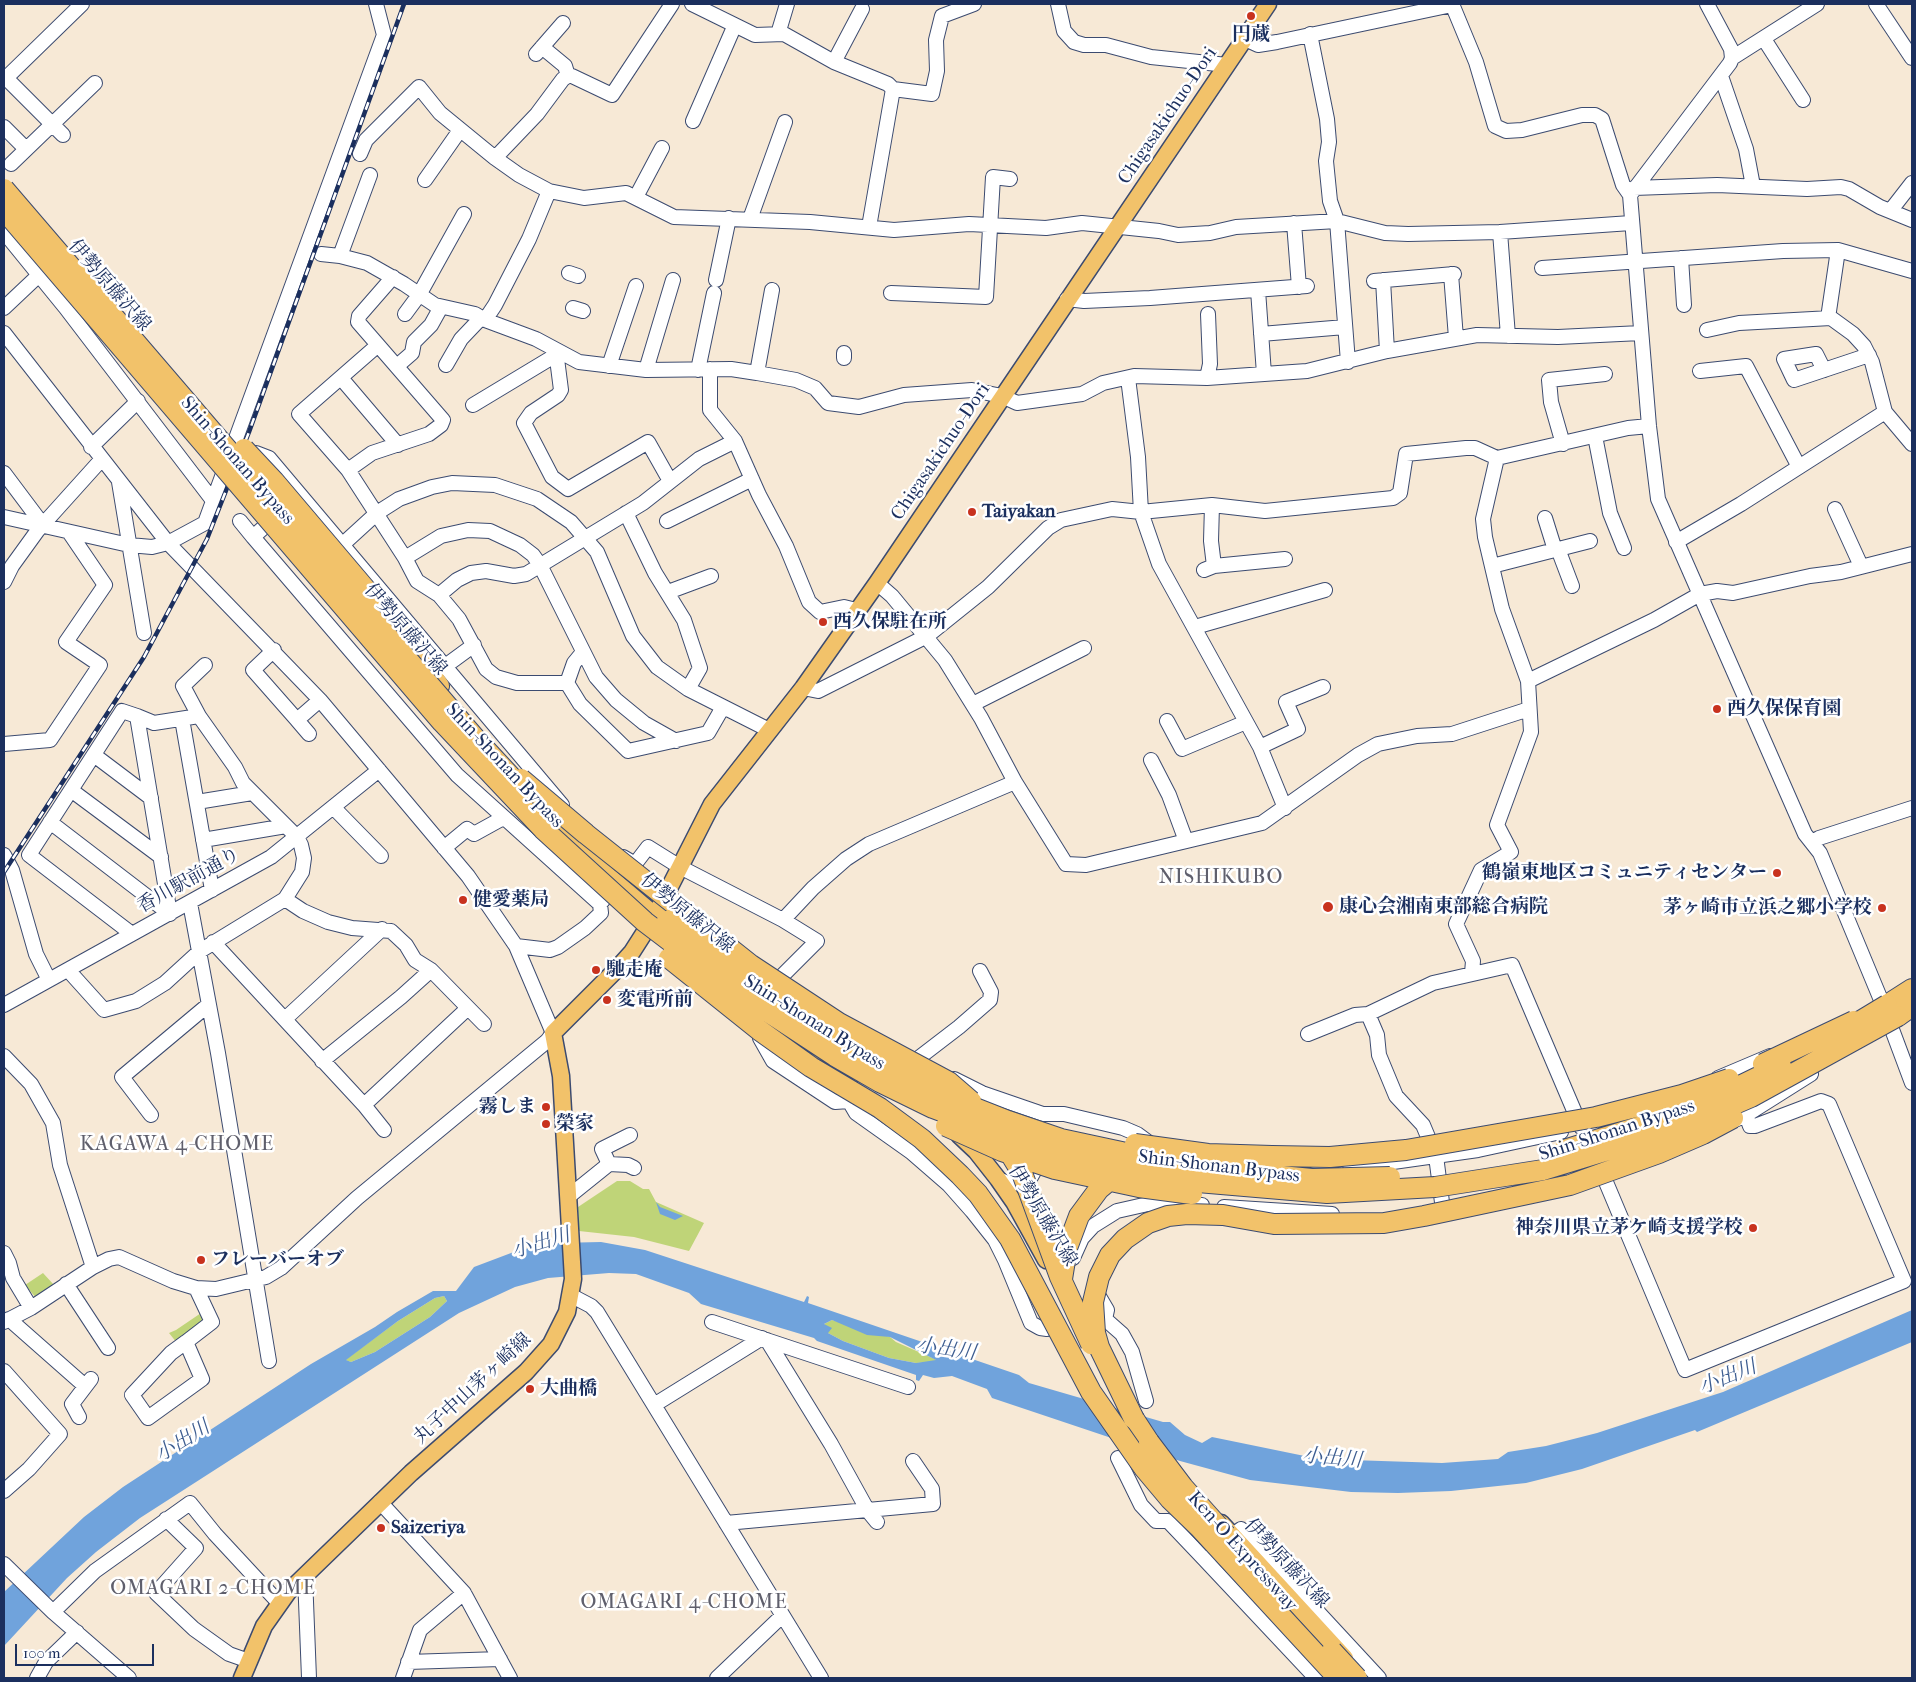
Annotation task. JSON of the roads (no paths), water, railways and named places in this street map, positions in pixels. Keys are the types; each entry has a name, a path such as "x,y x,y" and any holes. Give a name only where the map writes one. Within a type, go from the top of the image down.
{"highway":[{"name":"Shin-Shonan Bypass","path":"4,189 141,348 471,740 611,874 674,927 741,978 810,1024 899,1075 1037,1139 1114,1167 1186,1181 1300,1192 1381,1191 1461,1184 1543,1170 1677,1129 1751,1097 1897,1011 1912,989"},
{"name":"Shin-Shonan Bypass","path":"4,210 465,748 543,829 646,922 779,1022 880,1082 975,1125 1037,1139"},
{"path":"91,312 141,381 210,466 272,541 367,649 471,740 751,965 839,1023 949,1082 977,1108 1002,1138 1022,1173 1072,1304 1107,1376 1138,1410"},
{"path":"141,348 274,481 395,624 420,657 471,740"},
{"path":"410,684 429,712 504,800 543,842 616,913 759,1030 811,1067 880,1108 922,1139 978,1194 1010,1239 1068,1353 1116,1430 1170,1499 1199,1527"},
{"path":"753,1010 852,1078 966,1136 1029,1162 1097,1179 1165,1191 1302,1206 1344,1206 1485,1193 1598,1176"},
{"path":"1138,1410 1099,1347 1095,1333 1093,1302 1099,1276 1110,1256 1125,1239 1140,1227 1162,1218 1187,1214 1223,1215 1274,1224 1384,1223 1570,1185 1659,1154 1703,1134 1820,1067 1897,1011"},
{"path":"845,1033 925,1080 992,1107 1061,1127 1140,1145 1208,1154 1330,1157 1460,1142 1573,1125 1682,1095 1731,1078 1897,1011"},
{"path":"1199,1527 1140,1451 1113,1411 1081,1356 1070,1330 1064,1305 1063,1266 1076,1223 1099,1189 1119,1170 1132,1162 1156,1151 1179,1145 1218,1142 1334,1147 1420,1138 1516,1121 1573,1125"},
{"name":"Ken-O Expressway","path":"1138,1410 1165,1464 1199,1506 1357,1678"},
{"name":"Ken-O Expressway","path":"1199,1527 1338,1678"}],"main road":[{"name":"Chigasakichuo-Dori","path":"653,919 712,804 803,688 856,610 877,583 1268,4"},
{"name":"伊勢原藤沢線","path":"4,194 182,407 4,204"},
{"name":"伊勢原藤沢線","path":"287,529 471,740 538,820 613,890 740,982 845,1033 896,1081 936,1113 976,1151 998,1179 1029,1228 1094,1348 1181,1475 1213,1514 1364,1678"},
{"name":"伊勢原藤沢線","path":"471,740 557,828 653,919 698,966 753,1010"},
{"path":"553,1033 632,952 653,919"},
{"name":"丸子中山茅ヶ崎線","path":"242,1678 264,1626 279,1603 380,1502 537,1361 562,1325 572,1293 561,1076 553,1033"},
{"name":"伊勢原藤沢線","path":"852,1078 924,1134 962,1170 997,1213 1024,1257 1071,1349 1097,1392 1147,1463 1344,1678"}],"street":[{"path":"63,135 5,79 82,4"},
{"path":"4,517 129,545 152,547 168,543 205,523 384,35 376,4"},
{"path":"495,158 538,114 568,76 572,76 612,95 672,4"},
{"path":"692,4 734,27 755,35 784,34 834,62 888,84 893,89 932,94 936,71 936,40 942,16 974,4"},
{"path":"778,34 787,4"},
{"path":"1058,4 1064,31 1074,42 1084,45 1106,45 1151,57 1227,65"},
{"path":"1245,38 1258,45 1452,4 1476,62 1495,126 1506,131 1522,130 1582,115 1595,115 1602,119 1623,185 1632,191 1753,186 1807,189 1841,187 1849,189 1880,206 1912,220"},
{"path":"1709,4 1731,49 1732,58"},
{"path":"1817,4 1732,58 1721,76 1632,191 1631,223 1649,426 1658,499 1805,834 1812,842 1827,870 1897,1011 1912,1083"},
{"path":"1876,4 1912,58"},
{"path":"834,62 862,9"},
{"path":"563,23 539,51 565,66 568,76"},
{"path":"693,121 734,27"},
{"path":"1310,34 1326,110 1329,142 1326,161 1330,201 1337,221 1348,362"},
{"path":"1764,39 1803,100"},
{"path":"1721,76 1746,149 1753,186"},
{"path":"11,164 96,83"},
{"path":"360,154 366,140 419,87 440,113 460,130 519,175 549,192 584,198 626,193 674,217 750,219 894,230 969,224 1046,228 1082,223 1178,235 1236,227 1337,221 1385,233 1500,232 1631,223"},
{"path":"869,227 893,89"},
{"path":"750,219 785,122"},
{"path":"4,127 26,150"},
{"path":"426,180 460,130"},
{"path":"636,197 662,148"},
{"path":"340,256 370,175"},
{"path":"891,293 986,297 993,177 1010,179"},
{"path":"1892,210 1912,183"},
{"path":"446,365 461,339 495,305 529,239 549,192"},
{"path":"406,314 419,295 464,214"},
{"path":"729,218 715,287 704,370 710,410 735,440 812,606 825,612 844,607 856,610"},
{"path":"1067,299 1093,301 1303,286 1294,223"},
{"path":"4,232 138,401 214,502"},
{"path":"1500,232 1508,336"},
{"path":"1542,268 1681,258 1838,250 1912,271"},
{"path":"1828,318 1838,250"},
{"path":"321,254 340,256 367,263 441,307 454,308 536,339 579,362 646,370 704,370 757,373 796,380 816,388 828,403 859,407 904,395 972,390 1002,396 1017,403 1052,400 1082,394 1103,383 1128,378 1207,378 1307,371 1388,351 1477,335 1558,337 1641,333"},
{"path":"1681,258 1684,305"},
{"path":"1388,351 1379,280 1452,274 1456,338"},
{"path":"4,308 39,275"},
{"path":"348,470 372,453 429,434 441,425 443,420 358,322 358,316 393,277"},
{"path":"646,370 673,280"},
{"path":"609,366 636,286"},
{"path":"757,373 772,290"},
{"path":"1258,290 1264,374"},
{"path":"397,366 412,353 414,342 431,325 441,307"},
{"path":"1207,378 1210,364 1208,314"},
{"path":"1707,330 1732,324 1828,318 1853,334 1869,355 1885,412 1912,444"},
{"path":"1261,334 1345,327"},
{"path":"4,333 101,460 168,543 274,650 320,700 486,900 516,946 553,1033 547,1041 357,1198 281,1268 256,1281 216,1289 196,1288 173,1281 119,1257 109,1259 92,1267 31,1308 6,1321 88,1382 72,1404 79,1417"},
{"path":"378,346 299,414 348,470 405,558 417,581 439,595 459,619 486,669 496,677 517,683 567,683"},
{"path":"473,405 551,358 556,351"},
{"path":"556,351 561,390 558,396 531,413 524,423 552,476 568,489 648,442 670,482"},
{"path":"1824,370 1869,355"},
{"path":"1700,371 1746,366 1799,467"},
{"path":"1563,444 1551,402 1549,380 1605,374"},
{"path":"341,378 398,445"},
{"path":"1128,378 1138,457 1141,512 1160,564 1260,747 1285,808"},
{"path":"91,447 138,401"},
{"path":"1676,542 1885,412"},
{"path":"803,688 818,691 927,636 988,586 1048,528 1061,520 1112,509 1141,512 1212,505 1265,512 1393,498 1400,493 1406,454 1475,448 1497,458 1628,428 1649,426"},
{"path":"1595,436 1610,513 1624,548"},
{"path":"439,595 457,580 471,573 486,571 514,576 526,574 626,513 699,459 735,440"},
{"path":"256,453 269,458 444,667 570,813 630,863 638,862 648,847 680,868 782,920 817,942 777,981"},
{"path":"1472,973 1473,961 1456,924 1480,870 1511,852 1497,825 1531,732 1528,681 1502,609 1483,519 1497,458"},
{"path":"4,582 12,566 43,525 101,460"},
{"path":"4,473 43,525"},
{"path":"667,521 752,479"},
{"path":"119,482 144,633"},
{"path":"342,544 377,513 399,499 432,487 452,484 495,485 537,499 571,522 586,537 606,569 623,617 633,636 658,667 688,689 769,730"},
{"path":"254,537 300,494"},
{"path":"1212,505 1209,568 1285,559"},
{"path":"1835,509 1861,566"},
{"path":"626,513 655,573 684,620 700,668 688,689"},
{"path":"1545,518 1572,586"},
{"path":"240,520 457,775 600,904 601,912 585,928 558,947 550,950 516,946"},
{"path":"405,558 441,536 468,530 490,531 520,545 533,555 540,565 596,677 616,700 644,723 676,741"},
{"path":"4,744 50,740 100,665 66,642 105,586 69,532"},
{"path":"1492,566 1590,541"},
{"path":"1528,681 1654,620 1700,594 1718,591 1733,593 1912,554"},
{"path":"668,592 711,576"},
{"path":"877,583 927,636 973,704 1015,782 1066,864 1086,865 1262,823 1358,755 1378,744 1417,736 1452,734 1529,709"},
{"path":"1195,626 1325,590"},
{"path":"444,667 474,645"},
{"path":"973,704 1084,648"},
{"path":"274,650 253,670 310,734"},
{"path":"567,683 574,663 583,652"},
{"path":"68,970 104,1010 136,1001 165,983 200,951 213,942 284,899 302,872 304,858 297,837 243,783 235,766 199,716 183,686 205,665"},
{"path":"567,683 580,704 628,751 708,733 723,708"},
{"path":"1260,747 1298,728 1286,702 1323,687"},
{"path":"297,720 320,700"},
{"path":"132,934 29,855 122,711 154,723 199,716"},
{"path":"137,716 170,914"},
{"path":"182,719 212,890"},
{"path":"1167,721 1182,750 1246,722"},
{"path":"94,755 151,798"},
{"path":"1151,760 1170,795 1186,841"},
{"name":"香川駅前通り","path":"4,1005 271,857 378,770"},
{"path":"782,920 846,859 869,844 1015,782"},
{"path":"71,790 161,857"},
{"path":"196,802 252,793"},
{"path":"333,807 381,856"},
{"path":"1812,842 1819,838 1912,808"},
{"path":"557,828 570,813"},
{"path":"444,848 467,829 474,834 503,818"},
{"path":"50,822 170,914"},
{"path":"203,840 286,826"},
{"path":"4,855 12,870 36,954 49,980"},
{"path":"600,904 613,890"},
{"path":"284,899 303,911 328,922 352,928 392,932 406,945 415,960 431,970 484,1024"},
{"path":"190,903 200,951 269,1362"},
{"path":"285,1019 382,930"},
{"path":"213,942 364,1105 384,1130"},
{"path":"687,980 698,966"},
{"path":"740,982 754,966 777,981 845,1033 916,1060 982,1093 1043,1114 1064,1114 1123,1128 1137,1134 1162,1154"},
{"path":"998,1179 1010,1184 1020,1183 1031,1177 1049,1146 1140,1164 1162,1154 1243,1163 1353,1165 1478,1150 1573,1125 1512,966 1472,973 1433,983 1368,1014 1355,1015 1308,1034"},
{"path":"322,1061 401,997 431,970"},
{"path":"676,970 806,1073 815,1079 817,1077"},
{"path":"916,1060 990,1000 991,992 980,971"},
{"path":"1073,1309 1070,1267 1074,1252 1093,1226 1105,1217 1131,1206 1185,1204 1350,1215 1443,1210 1570,1185 1639,1164 1746,1115 1897,1011 1912,982"},
{"path":"151,1115 122,1077 208,1005"},
{"path":"364,1105 468,1008"},
{"path":"1368,1014 1376,1035 1379,1055 1396,1096 1423,1125 1436,1156 1443,1210"},
{"path":"760,1038 773,1062 835,1102 849,1101"},
{"path":"4,1056 31,1084 53,1123 60,1165 92,1267"},
{"path":"852,1078 849,1101 856,1113 911,1152 949,1185 995,1240 1016,1284 1031,1323 1040,1328 1047,1328"},
{"path":"1598,1176 1685,1370 1904,1281 1829,1104 1821,1100 1755,1126 1750,1126 1746,1115"},
{"path":"608,1164 602,1149 625,1141"},
{"path":"1239,1208 1243,1163"},
{"path":"568,1197 608,1164 628,1165 634,1168"},
{"path":"1138,1410 1137,1385 1132,1352 1122,1334 1102,1321 1107,1310 1097,1293 1094,1270 1103,1251 1124,1232 1144,1218 1185,1204"},
{"path":"995,1240 1024,1257"},
{"path":"4,1253 13,1278 31,1308"},
{"path":"66,1284 108,1348"},
{"path":"186,1342 202,1378 148,1418 132,1395 171,1353 212,1322 196,1288"},
{"path":"572,1293 597,1312 821,1678"},
{"path":"712,1322 908,1387"},
{"path":"654,1405 764,1339"},
{"path":"764,1339 870,1512"},
{"path":"4,1371 60,1434 29,1469 4,1491"},
{"path":"1118,1458 1141,1505 1156,1521 1168,1521 1209,1558 1316,1678"},
{"path":"724,1519 870,1512 933,1504 932,1489 913,1461"},
{"path":"380,1502 464,1593 510,1678"},
{"path":"52,1611 95,1572 190,1503 215,1534 279,1603"},
{"path":"166,1519 196,1548 156,1593 194,1629 230,1654 249,1661"},
{"path":"1237,1532 1241,1528 1379,1678"},
{"path":"7,1566 52,1611 124,1677"},
{"path":"305,1576 309,1678"},
{"path":"403,1678 420,1630 464,1593"},
{"path":"717,1678 782,1616"},
{"path":"37,1678 46,1662 77,1632"},
{"path":"408,1662 500,1659"}],"water":[{"path":"656,1202 660,1207 683,1216 675,1220 660,1214"},
{"path":"601,1242 645,1250 804,1302 807,1296 809,1297 808,1303 1019,1375 1029,1383 1163,1422 1170,1422 1185,1435 1202,1443 1212,1437 1329,1461 1442,1463 1498,1459 1508,1452 1546,1446 1597,1433 1723,1392 1912,1310 1912,1342 1697,1432 1695,1430 1582,1469 1526,1483 1451,1491 1351,1492 1250,1480 1180,1461 992,1398 987,1389 952,1376 934,1378 923,1375 919,1381 916,1380 916,1375 817,1341 814,1338 701,1304 689,1293 636,1274 609,1273 548,1278 515,1287 459,1313 140,1518 96,1552 67,1578 4,1646 4,1592 84,1517 123,1487 311,1364 397,1312 433,1291 456,1291 474,1267 519,1250 557,1243","holes":["444,1296 447,1301 430,1317 375,1352 351,1362 346,1360 398,1321 435,1298","832,1320 867,1335 890,1337 936,1360 916,1363 889,1358 843,1341 828,1333 832,1328 824,1324"]}],"railway":[{"path":"4,872 144,657 207,539 249,432 404,4"}],"place":[{"name":"円蔵","path":"1251,16"},
{"name":"Taiyakan","path":"972,512"},
{"name":"西久保駐在所","path":"823,622"},
{"name":"西久保保育園","path":"1717,709"},
{"name":"鶴嶺東地区コミュニティセンター","path":"1777,873"},
{"name":"健愛薬局","path":"463,900"},
{"name":"康心会湘南東部総合病院","path":"1328,907"},
{"name":"茅ヶ崎市立浜之郷小学校","path":"1882,908"},
{"name":"馳走庵","path":"596,970"},
{"name":"変電所前","path":"607,1000"},
{"name":"霧しま","path":"546,1107"},
{"name":"榮家","path":"546,1124"},
{"name":"神奈川県立茅ケ崎支援学校","path":"1753,1228"},
{"name":"フレーバーオブ","path":"201,1260"},
{"name":"大曲橋","path":"530,1389"},
{"name":"Saizeriya","path":"381,1528"}],"district":[{"name":"NISHIKUBO","path":"1221,878"},
{"name":"KAGAWA 4-CHOME","path":"177,1145"},
{"name":"OMAGARI 2-CHOME","path":"213,1589"},
{"name":"OMAGARI 4-CHOME","path":"684,1603"}],"water label":[{"name":"小出川","path":"541,1244"},
{"name":"小出川","path":"946,1350"},
{"name":"小出川","path":"1728,1378"},
{"name":"小出川","path":"183,1442"},
{"name":"小出川","path":"1332,1459"}]}
